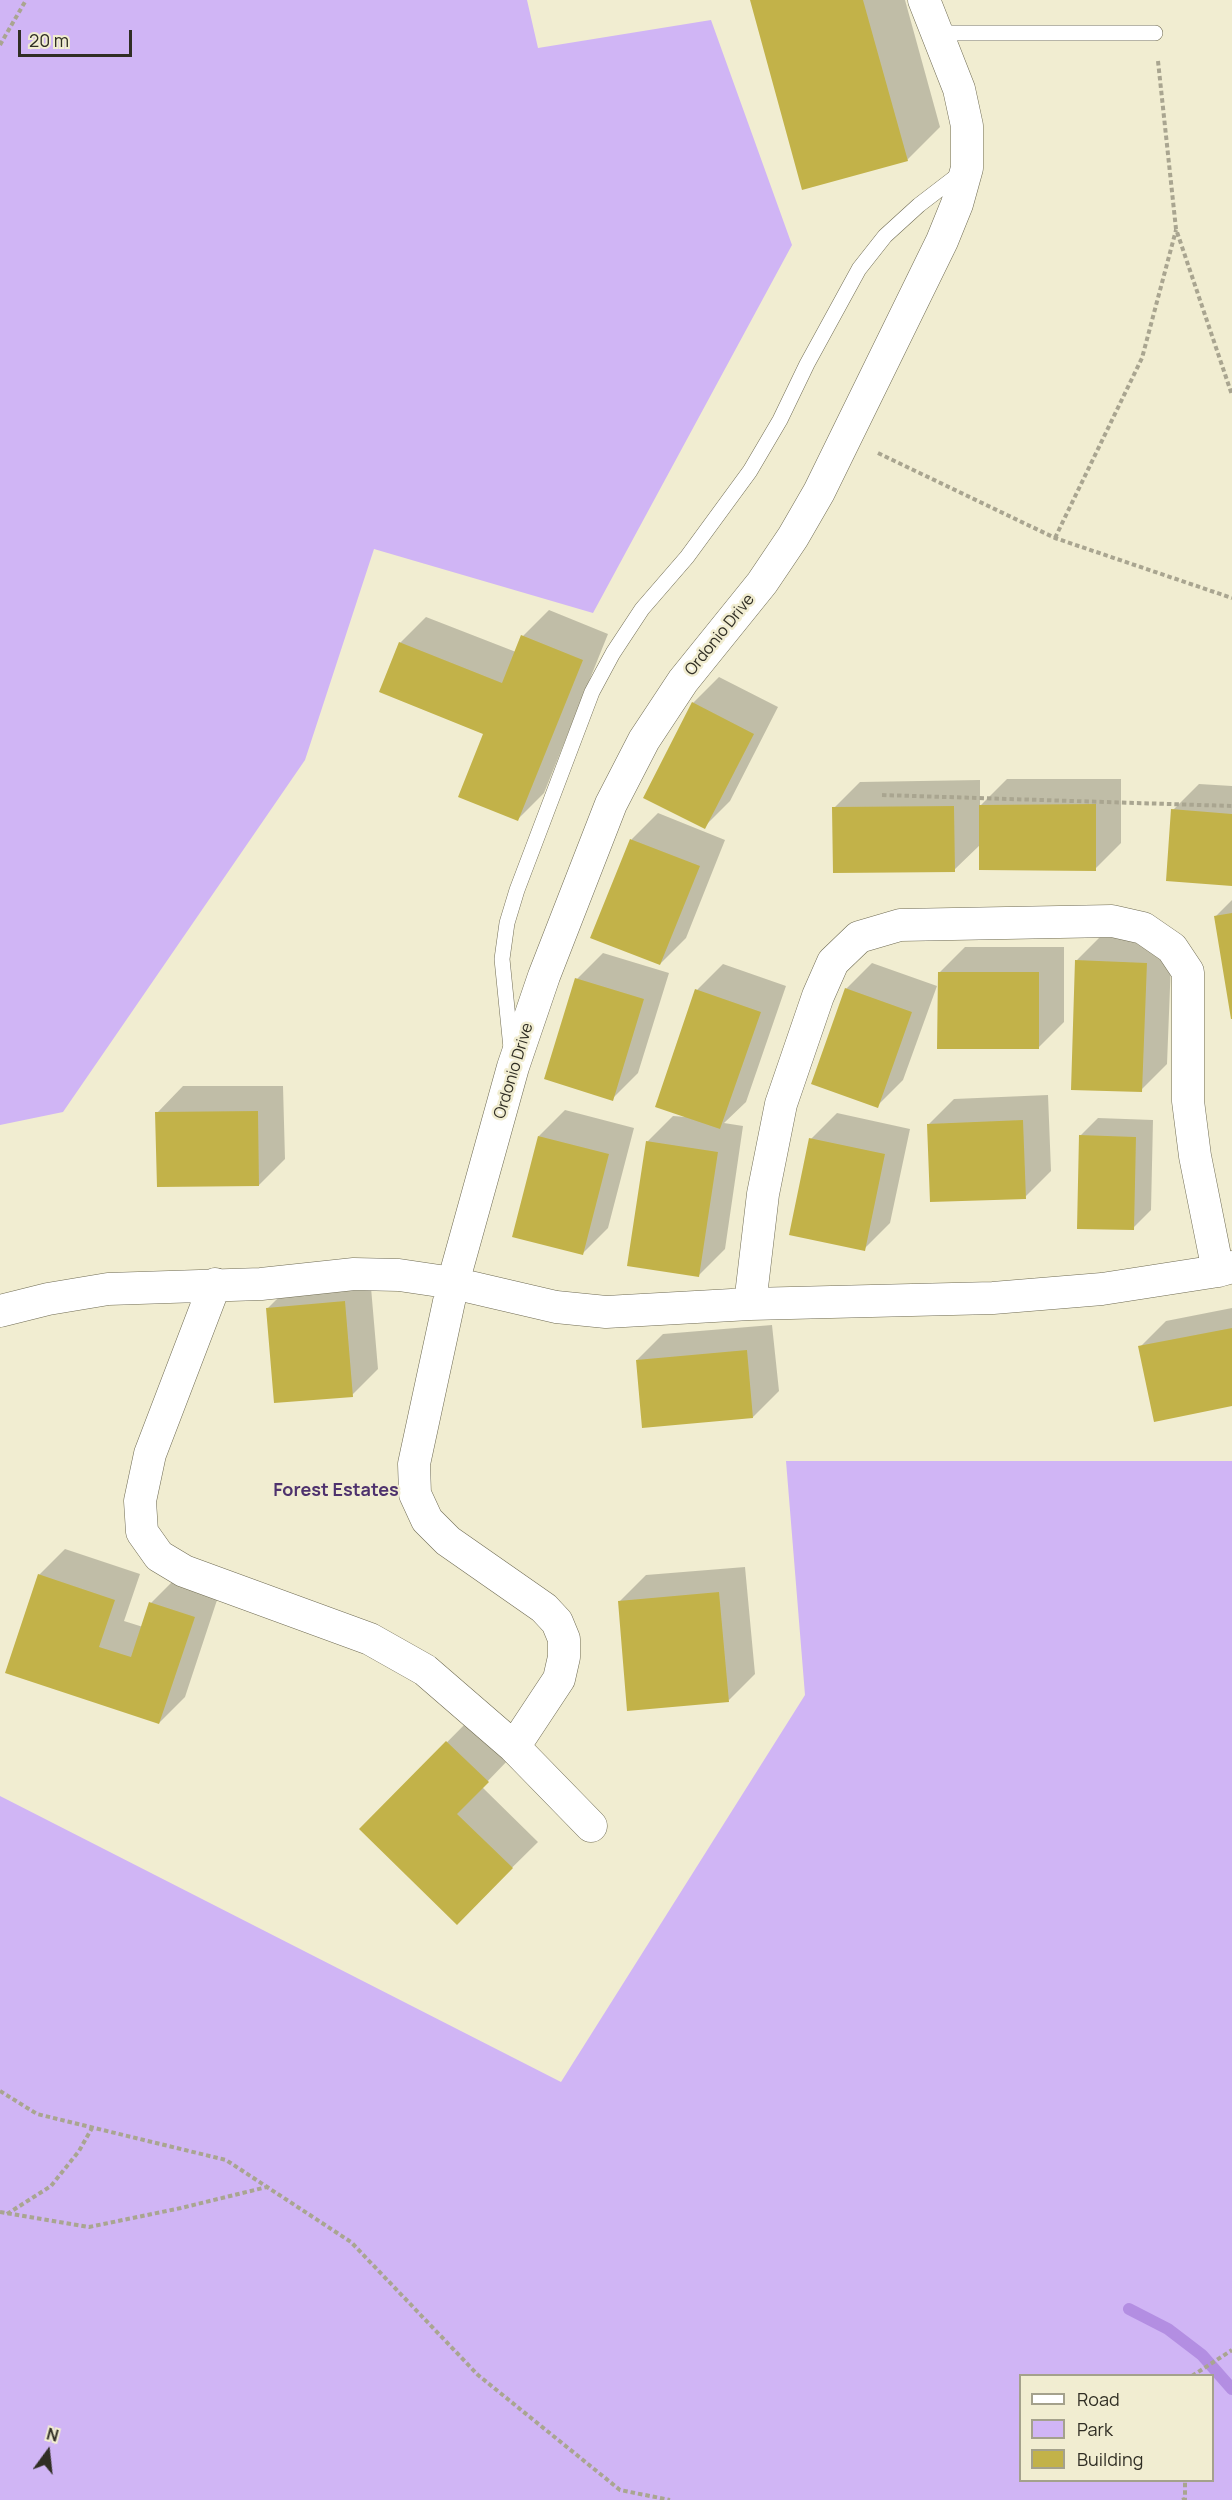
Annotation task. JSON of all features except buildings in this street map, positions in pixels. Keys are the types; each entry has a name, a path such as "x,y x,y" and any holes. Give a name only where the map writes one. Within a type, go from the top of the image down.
{"street":[{"name":"Ordonio Drive","path":"514,1747 559,1679 564,1657 564,1639 557,1622 544,1608 448,1541 427,1520 415,1494 414,1464 453,1283 513,1067 544,976 611,804 644,740 683,681 762,583 793,537 848,438 942,241 957,204 967,168 967,126 959,89 924,0"},
{"path":"0,1311 48,1299 108,1289 307,1281 354,1274 399,1275 453,1283 556,1307 606,1312 750,1304 993,1298 1102,1290 1225,1269 1195,1156 1188,1101 1188,972 1172,948 1143,928 1112,921 900,925 859,937 833,963 818,996 781,1104 763,1194 750,1304"},
{"path":"215,1284 150,1454 140,1501 141,1532 159,1556 184,1571 370,1639 425,1670 514,1747 591,1826"}],"lane":[{"path":"937,33 1155,33"},
{"path":"513,1067 502,959 507,923 516,890 592,692 613,653 642,609 700,541 750,471 780,420 807,364 859,268 885,236 967,168"}],"path":[{"path":"0,45 26,0"},
{"path":"1155,33 1176,229 1232,395"},
{"path":"1054,538 1142,358 1176,229"},
{"path":"848,438 1054,538 1232,598"},
{"path":"882,795 1232,806"},
{"path":"0,2091 37,2114 226,2160 351,2242 478,2375 620,2490 669,2500"},
{"path":"6,2214 51,2186 79,2151 92,2128"},
{"path":"0,2212 89,2227 267,2187"},
{"path":"1195,2374 1232,2350"},
{"path":"1182,2500 1185,2499 1185,2482"}],"green space":[{"path":"0,0 527,0 538,48 711,20 792,245 593,613 374,549 305,760 63,1112 0,1125"},
{"path":"786,1461 1232,1461 1232,2500 0,2500 0,1796 561,2082 805,1695"}],"waterway":[{"path":"1129,2309 1168,2329 1202,2355 1232,2389"}],"district":[{"name":"Forest Estates","path":"336,1491"}]}
